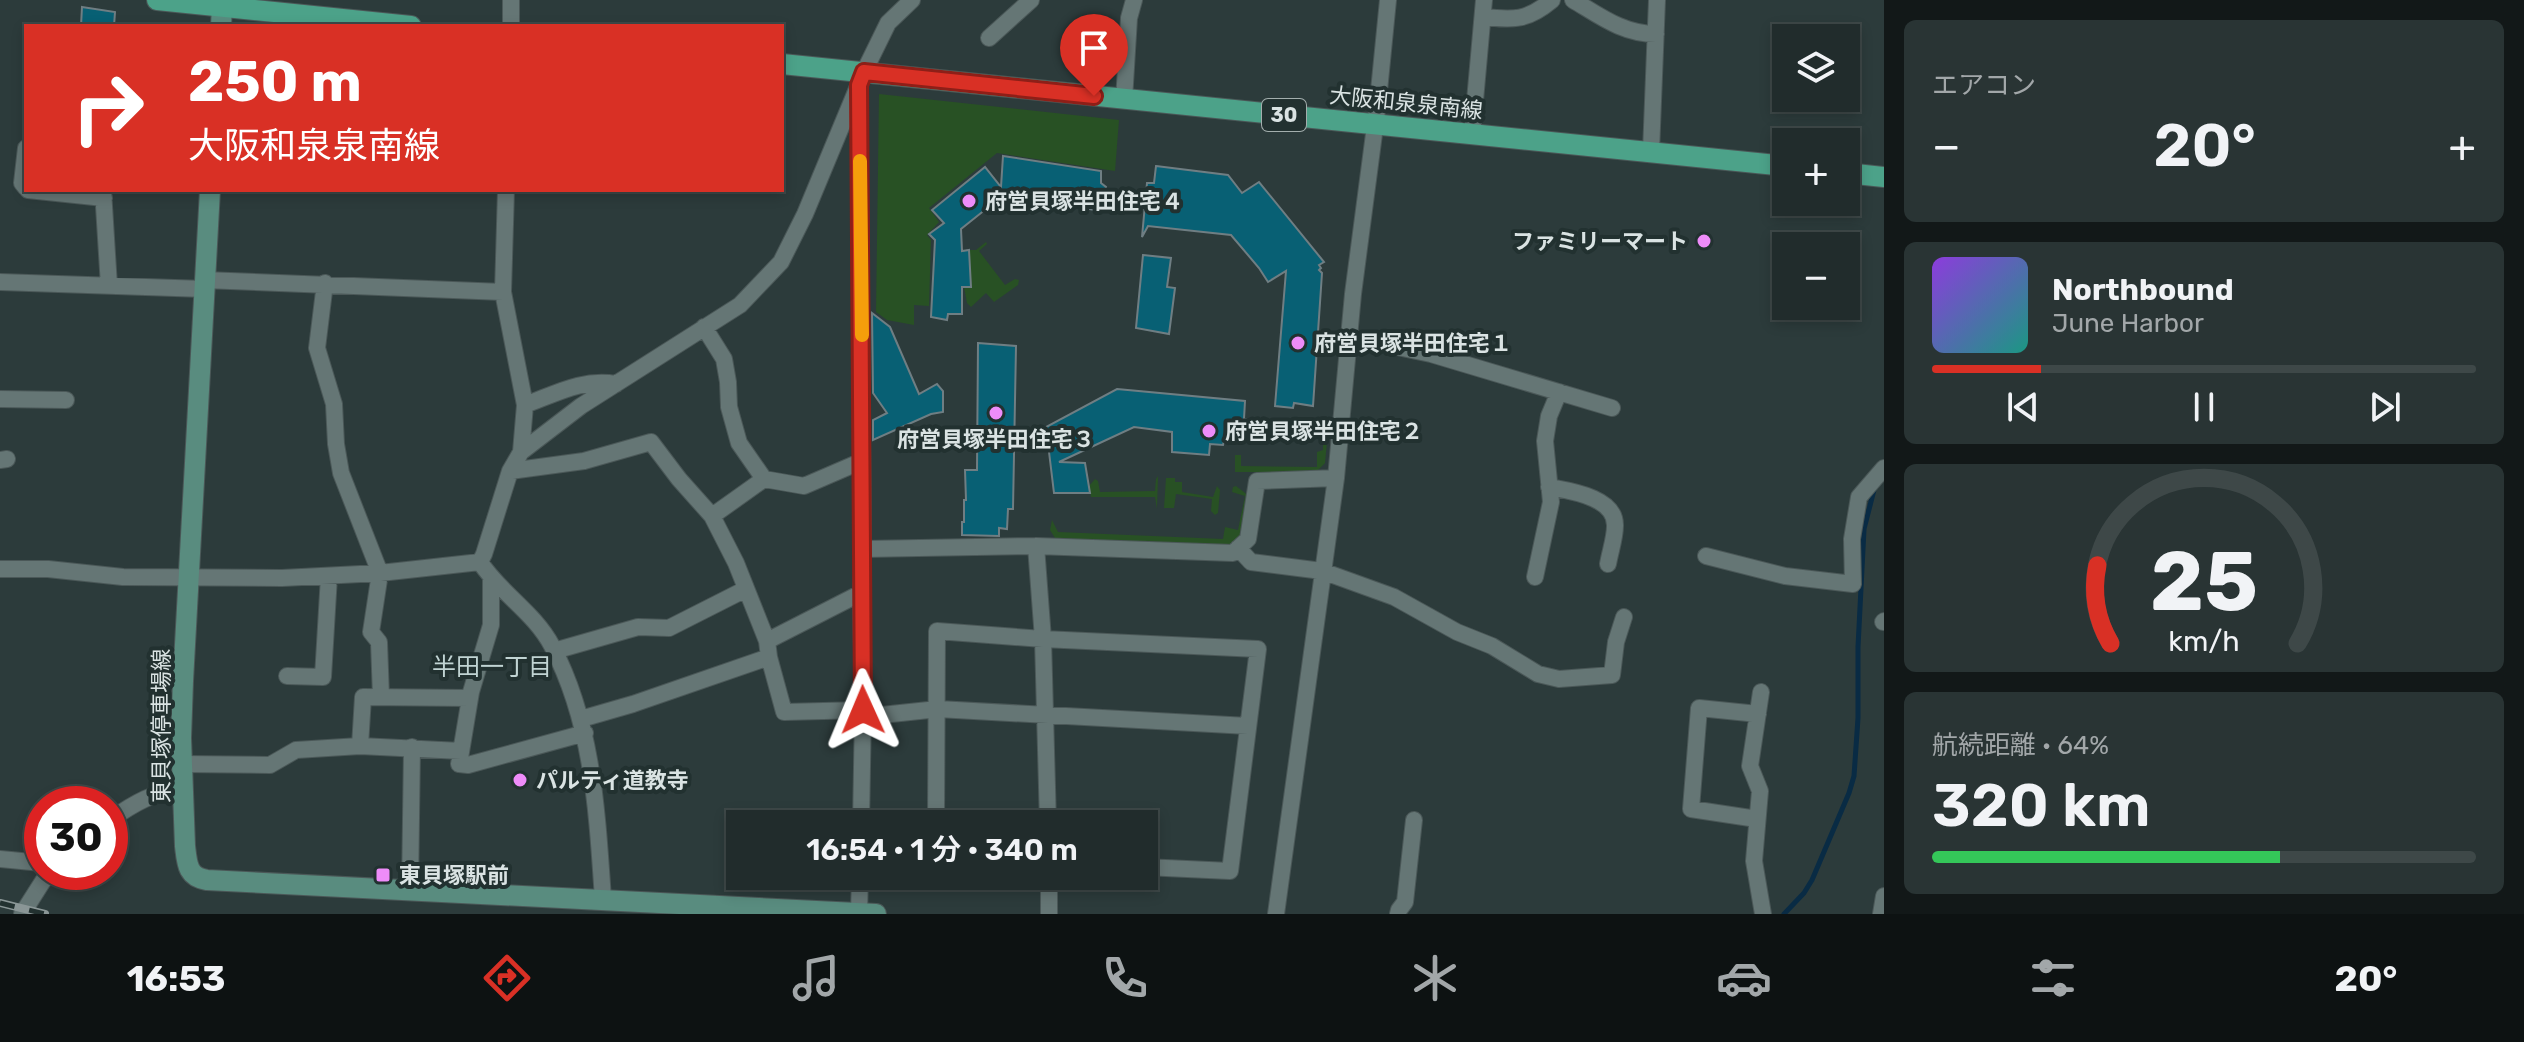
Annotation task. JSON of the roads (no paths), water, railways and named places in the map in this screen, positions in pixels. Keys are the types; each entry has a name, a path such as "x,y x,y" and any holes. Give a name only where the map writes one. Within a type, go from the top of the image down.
{"main road":[{"path":"157,0 222,11 386,24"},
{"name":"大阪和泉泉南線","path":"784,64 862,78 1124,100 1772,165"},
{"path":"1860,174 1884,177"},
{"name":"東貝塚停車場線","path":"210,192 183,681 186,862 196,878 410,890 560,906 603,899 876,914"}],"street":[{"path":"511,0 511,24"},
{"path":"0,569 48,569 123,577 329,576 480,562 510,471 521,452 581,406 740,305 781,262 888,23 912,0"},
{"path":"989,38 1031,0"},
{"path":"1124,100 1129,18 1134,0"},
{"path":"1276,914 1336,478 1388,0"},
{"path":"1472,134 1484,8 1515,20 1527,17 1552,0"},
{"path":"1573,0 1617,27 1656,34"},
{"path":"1651,152 1657,0"},
{"path":"861,810 862,78"},
{"path":"24,166 24,185"},
{"path":"73,192 104,194 109,286"},
{"path":"506,192 503,292 525,405 521,452"},
{"path":"0,282 109,286 325,283 503,292"},
{"path":"325,283 317,348 334,404 341,473 380,573 371,632 379,642 381,697"},
{"path":"704,327 724,359 729,407 739,443 764,479 804,486 862,461"},
{"path":"1350,337 1431,354 1612,408"},
{"path":"525,405 584,383 598,381 616,384"},
{"path":"1535,577 1551,502 1545,441 1549,416 1559,392"},
{"path":"0,399 66,400"},
{"path":"510,471 584,461 651,442 712,516 736,563 768,649 784,712 863,714 938,709 1248,726"},
{"path":"1706,556 1785,576 1853,584 1852,539 1859,497 1884,468"},
{"path":"863,549 1036,546 1233,553 1248,539 1257,481 1336,478"},
{"path":"712,516 764,479"},
{"path":"1549,487 1591,496 1610,511 1616,524 1608,564"},
{"path":"1036,546 1043,639 1048,810"},
{"path":"1238,548 1251,562 1322,571 1394,597 1457,632 1492,646 1538,674 1559,679 1612,675 1616,642 1624,617"},
{"path":"480,562 491,578 520,604 554,651 583,726 596,800 603,899"},
{"path":"287,676 323,677 329,576"},
{"path":"491,578 491,625 470,698 459,764 468,765 583,726 768,649 861,593"},
{"path":"554,651 638,627 669,628 746,589"},
{"path":"936,810 937,631 1258,649 1230,871 1158,868"},
{"path":"1761,692 1750,766 1760,791 1754,861 1763,914"},
{"path":"360,746 363,697 470,698"},
{"path":"1757,819 1691,809 1699,708 1758,714"},
{"path":"182,764 270,765 296,750 360,746 461,751"},
{"path":"410,890 412,747"},
{"path":"128,809 167,790 184,789"},
{"path":"1398,914 1405,902 1414,820"},
{"path":"0,859 24,861"},
{"path":"22,914 37,890"},
{"path":"859,913 860,890"},
{"path":"1049,890 1049,914"},
{"path":"1881,914 1884,896"}],"waterway":[{"path":"1784,914 1812,880 1854,776 1864,529 1874,490"}],"railway":[{"path":"0,903 45,914"}],"place":[{"name":"府営貝塚半田住宅４","path":"969,201"},
{"name":"ファミリーマート","path":"1704,241"},
{"name":"府営貝塚半田住宅１","path":"1298,343"},
{"name":"府営貝塚半田住宅３","path":"996,413"},
{"name":"府営貝塚半田住宅２","path":"1209,431"},
{"name":"パルティ道教寺","path":"520,780"},
{"name":"東貝塚駅前","path":"383,875"}],"district":[{"name":"半田一丁目","path":"492,667"}]}
